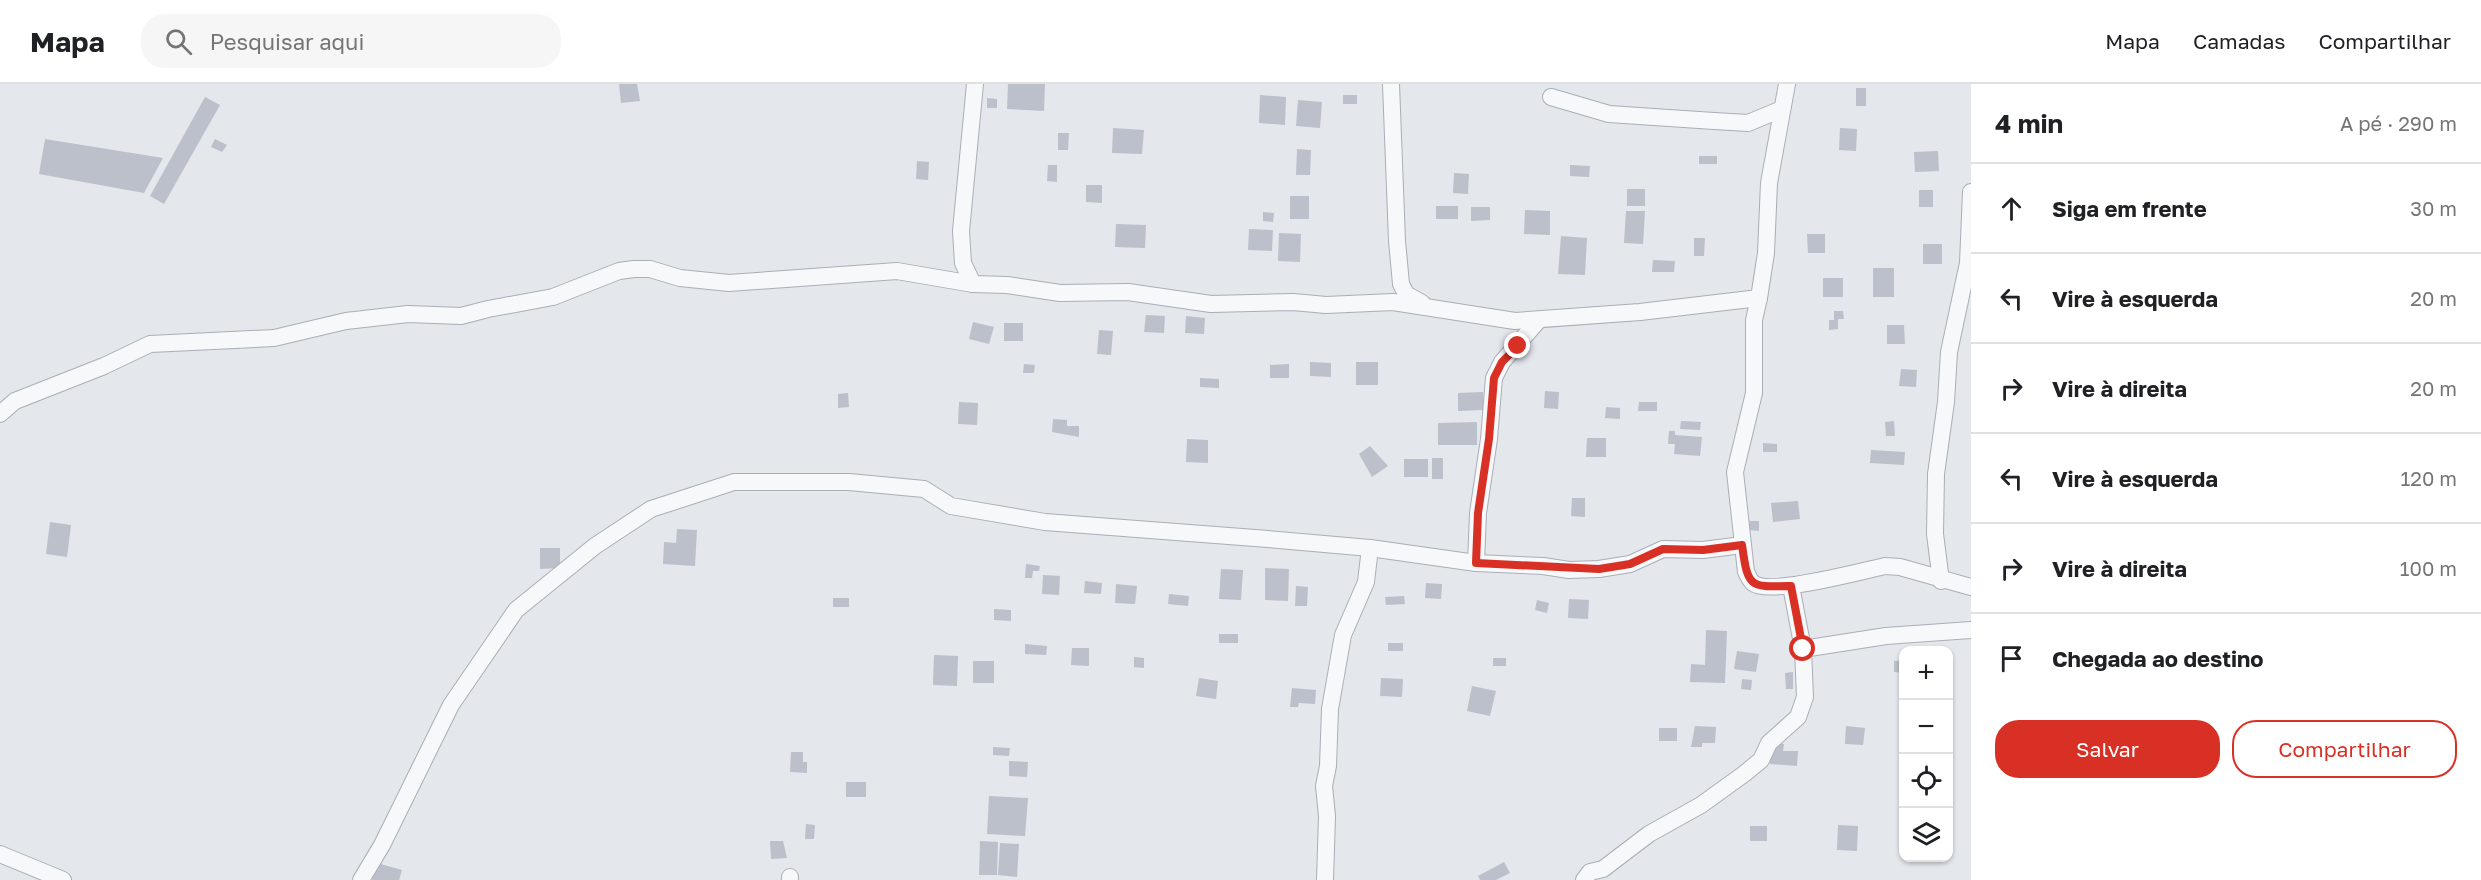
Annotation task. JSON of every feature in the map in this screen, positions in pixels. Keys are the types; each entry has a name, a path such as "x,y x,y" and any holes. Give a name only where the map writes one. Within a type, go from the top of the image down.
{"street":[{"path":"974,284 963,263 961,231 975,84"},
{"path":"1391,84 1396,241 1401,284 1406,294 1425,305"},
{"path":"1787,84 1769,183 1766,253 1754,320 1754,393 1735,472 1746,572 1752,583 1761,587 1791,586 1885,566 1900,567 1941,581 1971,587"},
{"path":"1551,97 1609,114 1714,122 1748,123 1782,109"},
{"path":"1941,581 1935,534 1936,474 1946,402 1949,352 1968,263 1971,192"},
{"path":"0,414 15,401 104,366 150,344 274,338 346,321 408,314 461,316 553,297 627,270 650,269 680,278 729,283 897,271 974,284 1060,293 1128,292 1211,304 1293,302 1326,305 1393,302 1425,305 1515,321 1538,321 1759,298"},
{"path":"1476,563 1478,513 1489,439 1494,378 1502,362 1538,321"},
{"path":"361,880 382,845 451,705 516,610 595,546 651,509 734,482 849,482 924,489 951,506 1045,522 1370,548 1476,563 1599,569 1630,564 1663,549 1703,550 1742,545"},
{"path":"1326,880 1328,816 1324,786 1328,766 1330,710 1343,635 1366,582 1370,548"},
{"path":"1584,880 1590,872 1603,869 1649,834 1701,805 1761,760 1769,743 1798,717 1805,697 1803,649 1791,586"},
{"path":"1803,649 1886,636 1971,630"},
{"path":"0,854 63,880"}],"building":[{"path":"619,84 637,84 640,101 621,103"},
{"path":"1008,84 1045,84 1044,111 1007,109"},
{"path":"1856,88 1866,88 1866,106 1856,106"},
{"path":"1260,95 1286,97 1285,125 1259,123"},
{"path":"1343,95 1357,95 1357,104 1343,104"},
{"path":"205,97 220,105 164,204 150,196"},
{"path":"987,98 997,99 997,108 987,108"},
{"path":"1298,100 1322,102 1320,128 1296,126"},
{"path":"1113,128 1144,130 1142,154 1112,153"},
{"path":"1840,128 1857,129 1856,151 1839,150"},
{"path":"1058,133 1069,133 1068,150 1058,150"},
{"path":"45,139 163,158 144,193 39,174"},
{"path":"215,139 227,145 222,152 211,147"},
{"path":"1297,149 1311,150 1310,175 1296,175"},
{"path":"1938,151 1939,171 1915,172 1914,152"},
{"path":"1699,156 1717,156 1717,164 1699,164"},
{"path":"917,161 929,162 928,180 916,179"},
{"path":"1048,165 1057,165 1057,182 1047,181"},
{"path":"1570,165 1590,166 1589,177 1570,176"},
{"path":"1454,173 1469,174 1468,194 1453,193"},
{"path":"1086,185 1102,185 1102,203 1086,202"},
{"path":"1627,189 1645,189 1645,206 1627,206"},
{"path":"1919,190 1933,190 1933,207 1919,207"},
{"path":"1290,196 1309,196 1309,219 1290,219"},
{"path":"1436,206 1458,206 1458,219 1436,219"},
{"path":"1471,207 1490,207 1490,220 1471,221"},
{"path":"1525,210 1550,211 1550,235 1524,234"},
{"path":"1626,211 1645,211 1643,244 1624,243"},
{"path":"1263,212 1274,213 1273,222 1263,221"},
{"path":"1116,224 1146,225 1145,248 1115,247"},
{"path":"1249,229 1273,230 1272,251 1248,250"},
{"path":"1279,233 1301,234 1300,262 1278,261"},
{"path":"1807,234 1825,234 1825,253 1808,253"},
{"path":"1561,236 1587,238 1585,275 1558,274"},
{"path":"1694,238 1705,238 1704,256 1694,256"},
{"path":"1923,244 1942,244 1942,264 1923,264"},
{"path":"1653,260 1675,261 1674,272 1652,272"},
{"path":"1873,268 1894,268 1894,297 1873,297"},
{"path":"1823,278 1843,278 1843,297 1823,297"},
{"path":"1834,311 1843,311 1844,319 1838,319 1838,329 1829,330 1829,320 1834,320"},
{"path":"1146,315 1165,316 1164,333 1144,332"},
{"path":"1186,316 1205,318 1204,334 1185,333"},
{"path":"973,322 994,327 989,344 969,339"},
{"path":"1004,323 1023,323 1023,341 1004,341"},
{"path":"1887,325 1904,325 1905,344 1887,344"},
{"path":"1099,330 1113,331 1111,355 1097,354"},
{"path":"1310,362 1331,363 1331,377 1310,376"},
{"path":"1356,362 1378,362 1378,385 1356,385"},
{"path":"1024,364 1035,365 1034,373 1023,373"},
{"path":"1289,364 1289,378 1270,378 1270,365"},
{"path":"1901,369 1917,370 1916,387 1899,386"},
{"path":"1200,378 1219,379 1219,388 1200,387"},
{"path":"1545,391 1559,392 1558,409 1544,408"},
{"path":"1483,392 1484,410 1458,411 1458,393"},
{"path":"848,393 849,407 838,408 838,394"},
{"path":"959,402 978,403 977,425 958,424"},
{"path":"1639,402 1657,402 1657,411 1638,411"},
{"path":"1606,407 1620,408 1620,419 1605,418"},
{"path":"1053,419 1067,420 1067,426 1079,426 1079,437 1052,432"},
{"path":"1681,421 1701,422 1700,430 1680,429"},
{"path":"1894,421 1895,436 1886,436 1885,422"},
{"path":"1477,422 1477,445 1438,445 1438,423"},
{"path":"1669,431 1675,431 1675,435 1702,437 1700,456 1674,454 1675,444 1668,444"},
{"path":"1587,438 1606,438 1606,457 1586,457"},
{"path":"1187,439 1208,440 1208,463 1186,462"},
{"path":"1763,443 1777,444 1777,452 1763,452"},
{"path":"1370,446 1388,466 1372,477 1359,454"},
{"path":"1871,450 1905,452 1904,465 1870,463"},
{"path":"1432,458 1443,458 1443,479 1432,479"},
{"path":"1404,459 1428,459 1428,477 1404,477"},
{"path":"1572,498 1585,498 1585,517 1571,516"},
{"path":"1798,501 1800,519 1773,522 1771,503"},
{"path":"1750,521 1759,521 1759,531 1749,530"},
{"path":"50,522 71,525 67,557 46,554"},
{"path":"677,529 697,530 695,566 663,564 664,542 676,543"},
{"path":"540,548 560,548 560,568 540,569"},
{"path":"1026,564 1040,566 1039,571 1033,571 1032,578 1025,578"},
{"path":"1265,568 1289,569 1288,601 1265,600"},
{"path":"1221,569 1243,570 1241,600 1219,599"},
{"path":"1043,575 1060,576 1059,595 1042,594"},
{"path":"1085,581 1102,583 1101,594 1084,593"},
{"path":"1426,583 1442,584 1441,599 1425,598"},
{"path":"1116,584 1137,586 1135,604 1115,603"},
{"path":"1296,586 1308,587 1307,606 1295,606"},
{"path":"1169,594 1189,596 1188,606 1168,604"},
{"path":"1404,596 1405,604 1386,605 1385,597"},
{"path":"833,598 849,598 849,607 833,607"},
{"path":"1569,599 1589,600 1588,619 1568,618"},
{"path":"1537,600 1549,603 1547,613 1535,610"},
{"path":"994,609 1011,610 1011,621 994,620"},
{"path":"1706,630 1727,631 1725,683 1690,682 1691,664 1705,665"},
{"path":"1219,634 1238,634 1238,643 1219,643"},
{"path":"1388,643 1403,643 1403,651 1388,651"},
{"path":"1025,644 1047,646 1046,655 1025,654"},
{"path":"1072,648 1089,648 1089,666 1071,665"},
{"path":"1737,651 1759,654 1756,672 1734,669"},
{"path":"934,655 958,656 957,686 933,685"},
{"path":"1134,657 1144,658 1144,668 1134,667"},
{"path":"1493,658 1506,658 1506,666 1493,666"},
{"path":"973,661 994,661 994,683 973,683"},
{"path":"1894,661 1899,661 1899,672 1894,672"},
{"path":"1793,672 1793,689 1786,689 1785,673"},
{"path":"1199,678 1218,681 1216,699 1196,696"},
{"path":"1381,678 1403,679 1402,697 1380,696"},
{"path":"1742,679 1752,680 1751,690 1741,689"},
{"path":"1472,686 1496,691 1490,716 1467,711"},
{"path":"1292,688 1316,690 1315,704 1299,703 1298,707 1290,707"},
{"path":"1695,726 1716,727 1715,743 1702,743 1702,747 1691,747"},
{"path":"1846,726 1865,728 1863,745 1845,744"},
{"path":"1659,728 1677,728 1677,741 1659,741"},
{"path":"1772,743 1784,744 1783,751 1798,751 1797,766 1770,764"},
{"path":"993,747 1010,748 1009,756 993,755"},
{"path":"791,752 803,752 803,762 807,762 807,773 790,772"},
{"path":"1009,761 1028,762 1027,777 1009,776"},
{"path":"846,782 866,782 866,797 846,797"},
{"path":"989,796 1028,798 1025,836 987,834"},
{"path":"806,824 815,825 814,839 805,839"},
{"path":"1838,825 1858,826 1857,851 1837,850"},
{"path":"1750,826 1767,826 1767,841 1750,841"},
{"path":"770,841 783,841 787,858 771,859"},
{"path":"980,841 998,842 997,875 979,875"},
{"path":"1000,843 1019,844 1017,877 998,875"},
{"path":"1504,862 1510,873 1496,880 1480,880 1478,876"},
{"path":"377,863 402,870 399,880 372,880"}],"route":[{"path":"1518,346 1502,362 1494,378 1489,439 1478,513 1476,563 1543,566 1569,570 1599,569 1630,564 1663,549 1703,550 1742,545 1746,572 1752,583 1761,587 1791,586 1803,649"}]}
